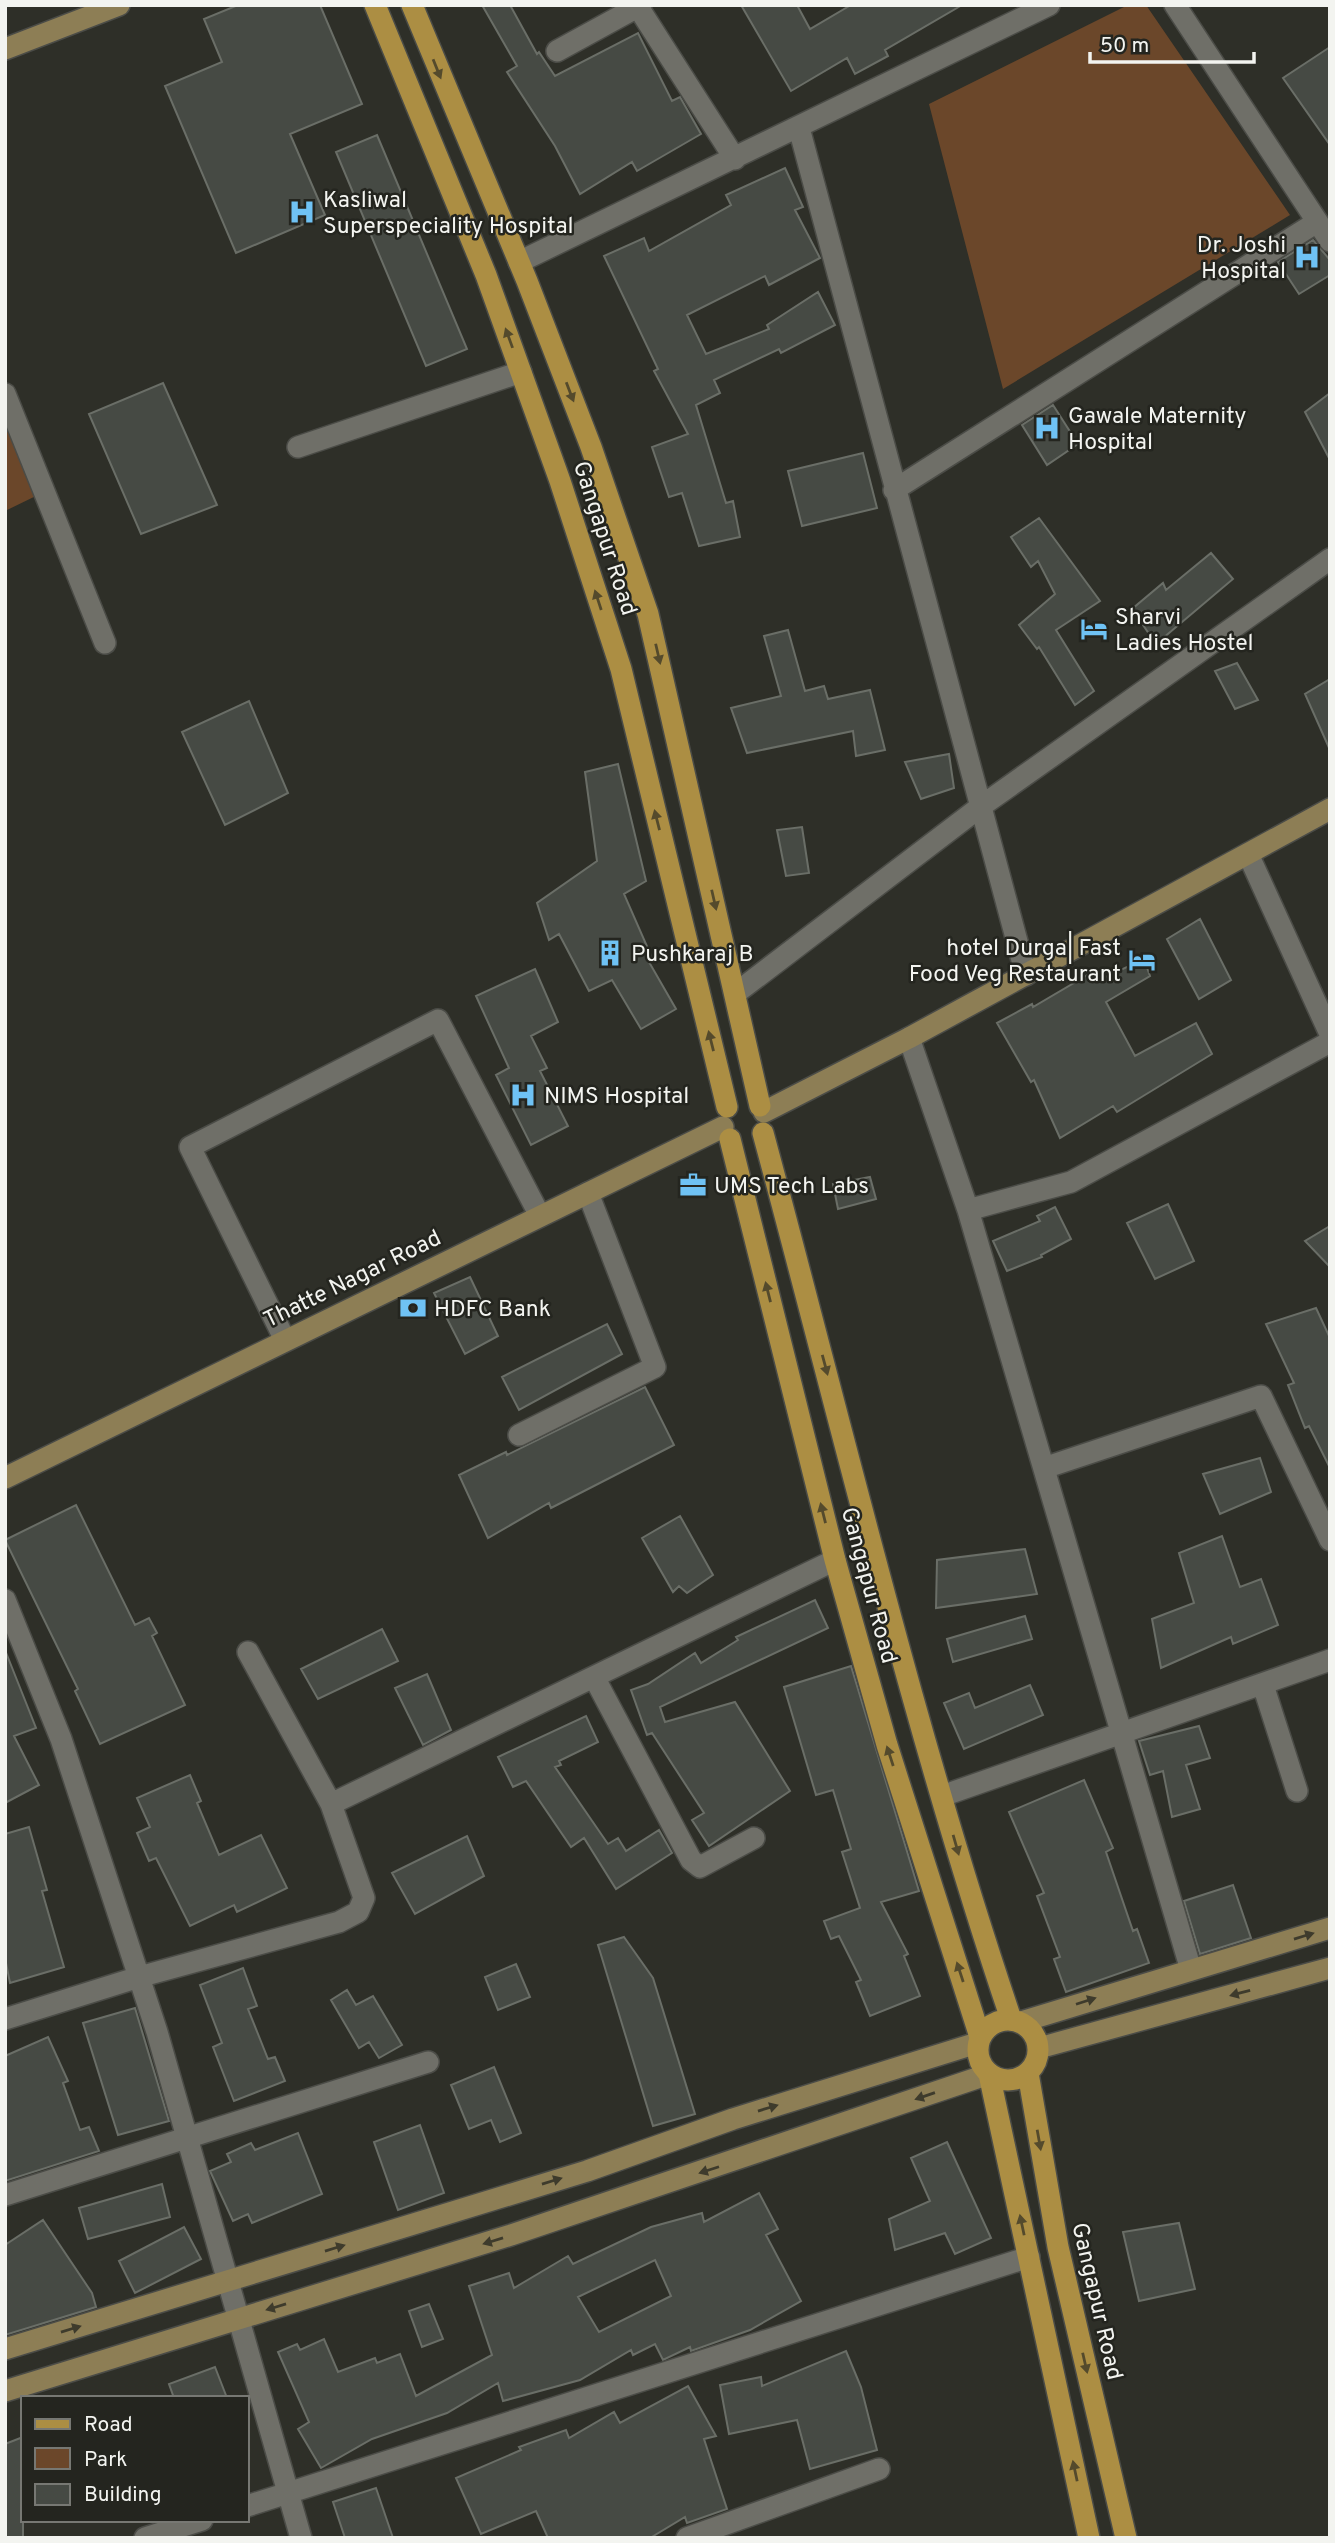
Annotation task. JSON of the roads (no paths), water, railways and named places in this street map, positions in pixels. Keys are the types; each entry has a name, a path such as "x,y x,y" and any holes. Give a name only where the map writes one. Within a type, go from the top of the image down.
{"main road":[{"name":"Gangapur Road","path":"375,5 486,275 560,481 621,669 727,1125 835,1560 887,1745 979,2040"},
{"name":"Gangapur Road","path":"412,5 519,262 591,447 648,614 762,1109"},
{"path":"739,1100 754,1101 762,1109 766,1126 764,1133 752,1143 745,1144 727,1125 739,1100"},
{"name":"Gangapur Road","path":"764,1133 891,1618 979,1923 1016,2021"},
{"path":"989,2074 1009,2080 1028,2073 1035,2065 1039,2048 1028,2027 1016,2021 993,2023 979,2040 979,2056 989,2074 1089,2538"},
{"name":"Gangapur Road","path":"1028,2073 1058,2247 1126,2538"}],"street":[{"path":"5,49 119,5"},
{"path":"1175,5 1330,242"},
{"path":"557,51 639,6 735,159"},
{"path":"519,262 799,128 1038,7"},
{"path":"799,128 1026,975"},
{"path":"894,490 1317,222"},
{"path":"298,447 521,372"},
{"path":"5,394 105,643"},
{"path":"736,993 980,807 1330,559"},
{"path":"762,1109 909,1038 1330,809"},
{"path":"1248,854 1330,1034"},
{"path":"285,1340 190,1147 438,1020 540,1216"},
{"path":"909,1038 968,1210 1191,1970"},
{"path":"968,1210 1072,1182 1330,1042"},
{"name":"Thatte Nagar Road","path":"5,1478 727,1125"},
{"path":"519,1435 656,1367 588,1193"},
{"path":"1044,1468 1261,1396 1330,1540"},
{"path":"331,1804 835,1560"},
{"path":"5,1600 61,1739 139,1977 230,2281 238,2318 301,2538"},
{"path":"5,2019 139,1977 339,1922 358,1912 364,1898 331,1804 248,1652"},
{"path":"942,1796 1330,1660"},
{"path":"594,1677 691,1860 700,1867 754,1839"},
{"path":"1263,1685 1297,1791"},
{"path":"1016,2021 1330,1928"},
{"path":"1039,2048 1330,1968"},
{"path":"5,2349 587,2171 733,2119 979,2040"},
{"path":"5,2196 428,2062"},
{"path":"5,2391 511,2235 989,2074"},
{"path":"248,2506 1029,2257"},
{"path":"687,2538 879,2469"},
{"path":"145,2538 196,2522"}],"place":[{"name":"Kasliwal Superspeciality Hospital","path":"302,212"},
{"name":"Dr. Joshi Hospital","path":"1307,257"},
{"name":"Gawale Maternity Hospital","path":"1047,428"},
{"name":"Sharvi Ladies Hostel","path":"1094,629"},
{"name":"Pushkaraj B","path":"610,953"},
{"name":"hotel Durga| Fast Food Veg Restaurant","path":"1142,960"},
{"name":"NIMS Hospital","path":"523,1095"},
{"name":"UMS Tech Labs","path":"693,1185"},
{"name":"HDFC Bank","path":"413,1308"}]}
